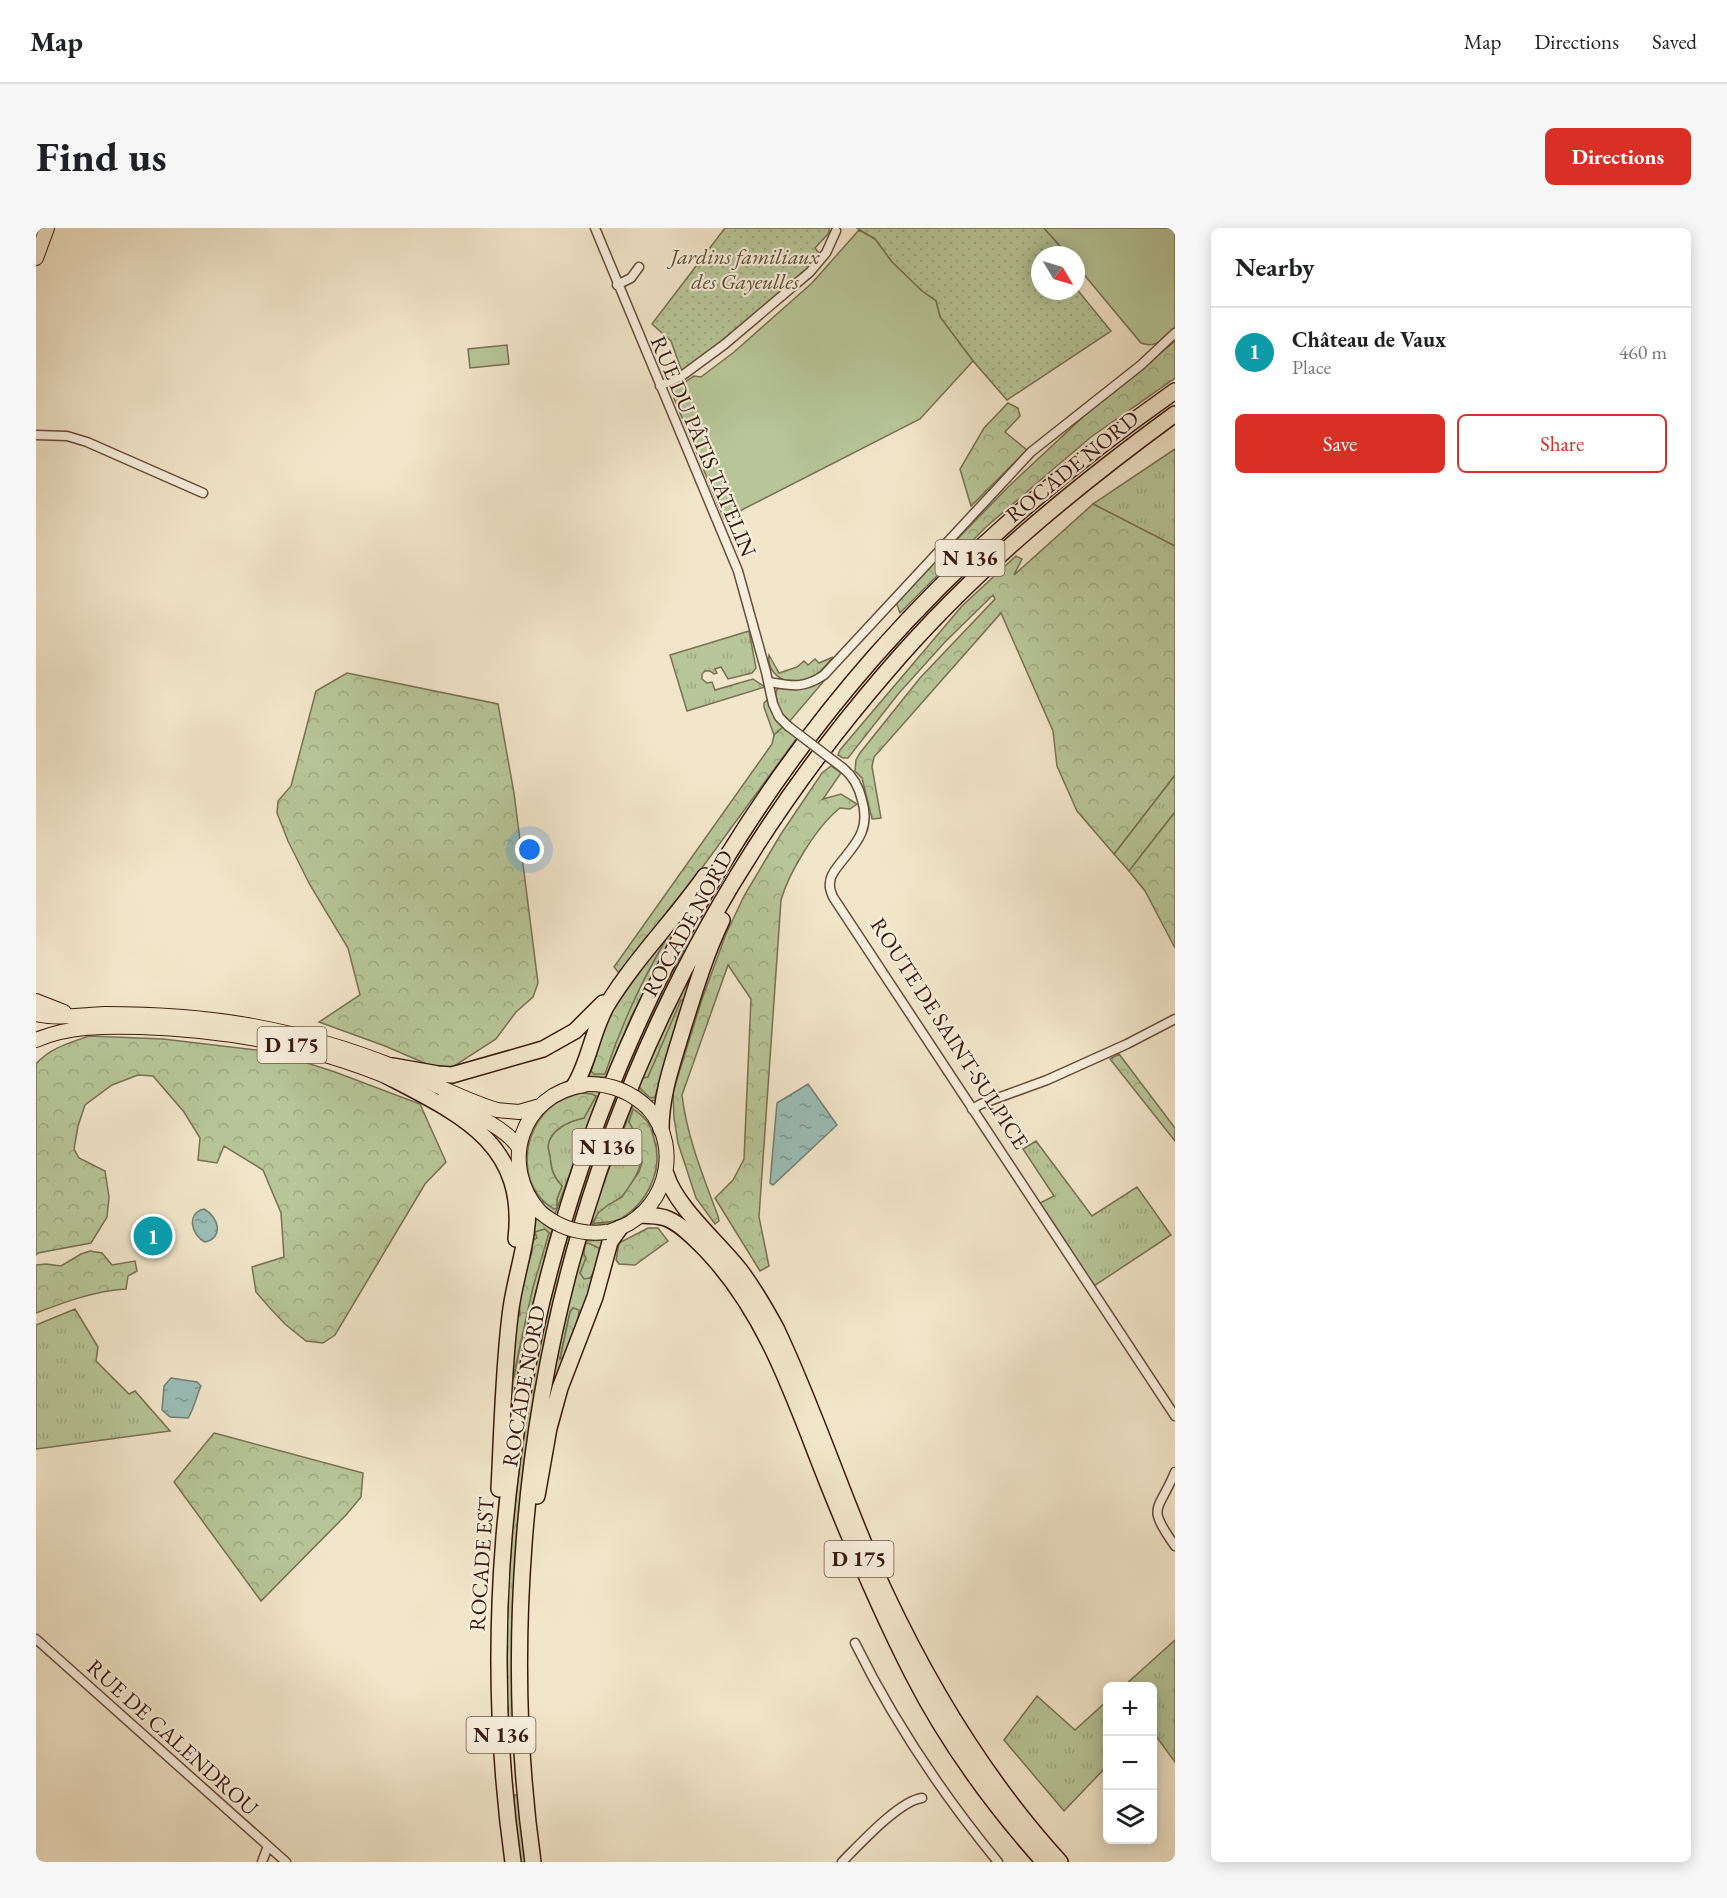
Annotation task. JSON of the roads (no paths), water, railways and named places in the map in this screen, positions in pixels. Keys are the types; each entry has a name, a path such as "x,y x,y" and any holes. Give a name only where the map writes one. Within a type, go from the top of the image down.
{"highway":[{"name":"ROCADE NORD","path":"795,756 876,655 946,580 1052,485 1175,391"},
{"name":"ROCADE NORD","path":"519,1609 528,1484 537,1420 562,1294 581,1225 634,1076 666,1005 713,917 759,841 810,767 833,736 911,644 1008,547 1086,481 1175,414"},
{"path":"661,1129 662,1101 716,932 752,864 833,736"},
{"path":"390,1071 452,1075 543,1049 574,1031 618,988 696,890 754,807 795,756"},
{"name":"ROCADE EST","path":"513,1862 500,1730 499,1608 506,1509 521,1395 544,1288 583,1157 622,1057 670,957 729,853 795,756"},
{"path":"582,1085 581,1073 595,1029 618,988"},
{"path":"390,1071 475,1127 493,1145 507,1169 515,1193 518,1223 508,1296 510,1317"},
{"name":"D 175","path":"666,1174 678,1200 740,1270 754,1289 776,1328 884,1591 922,1668 976,1756 1035,1834 1060,1862"},
{"path":"499,1608 495,1564 510,1317 515,1281 527,1229 527,1195"},
{"name":"D 175","path":"641,1215 656,1216 672,1221 699,1243 730,1278 756,1315 776,1355 874,1597 913,1675 966,1763 1044,1862"},
{"path":"519,1609 552,1415 594,1297 613,1230"},
{"name":"ROCADE EST","path":"519,1609 520,1733 533,1862"}],"main road":[{"path":"36,258 47,228"},
{"path":"36,1001 62,1010 68,1016"},
{"name":"D 175","path":"36,1014 62,1017 157,1015 208,1019 297,1035 344,1048 494,1126 515,1142 519,1148"},
{"name":"D 175","path":"36,1040 74,1029 116,1026 205,1031 290,1045 390,1071 497,1110 519,1112 540,1106"},
{"path":"582,1085 606,1085 621,1089 635,1097 648,1108 661,1129 667,1151 666,1174 654,1201 641,1215 613,1230 588,1233 570,1230 554,1222 540,1212 527,1195 520,1173 519,1148 526,1125 540,1106 554,1095 582,1085"}],"street":[{"name":"RUE DU PÂTIS TATELIN","path":"594,228 738,572 769,682"},
{"path":"660,386 678,378 725,344 810,272 826,253 836,231"},
{"path":"617,285 631,278 639,267"},
{"path":"769,682 802,686 824,675 1031,452 1141,365 1175,333"},
{"path":"36,435 67,436 87,442 203,493"},
{"name":"ROUTE DE SAINT-SULPICE","path":"769,682 773,704 779,717 852,775 864,804 864,829 856,844 831,877 830,889 1175,1416"},
{"path":"972,1108 1047,1080 1127,1044 1175,1019"},
{"path":"1175,1472 1156,1514 1175,1546"},
{"name":"RUE DE CALENDROU","path":"36,1639 286,1862"},
{"path":"855,1643 917,1752 959,1813 998,1862"},
{"path":"842,1862 898,1810 914,1799 922,1798"},
{"path":"262,1862 268,1846"}],"water":[{"path":"808,1084 837,1125 773,1185 770,1183 777,1103"},
{"path":"204,1209 213,1217 217,1227 215,1236 205,1242 196,1234 192,1224 198,1211"},
{"path":"171,1378 197,1382 201,1386 188,1418 170,1417 162,1410 164,1386"}],"place":[{"name":"Château de Vaux","path":"153,1236"}],"park label":[{"name":"Jardins familiaux des Gayeulles","path":"745,268"}]}
